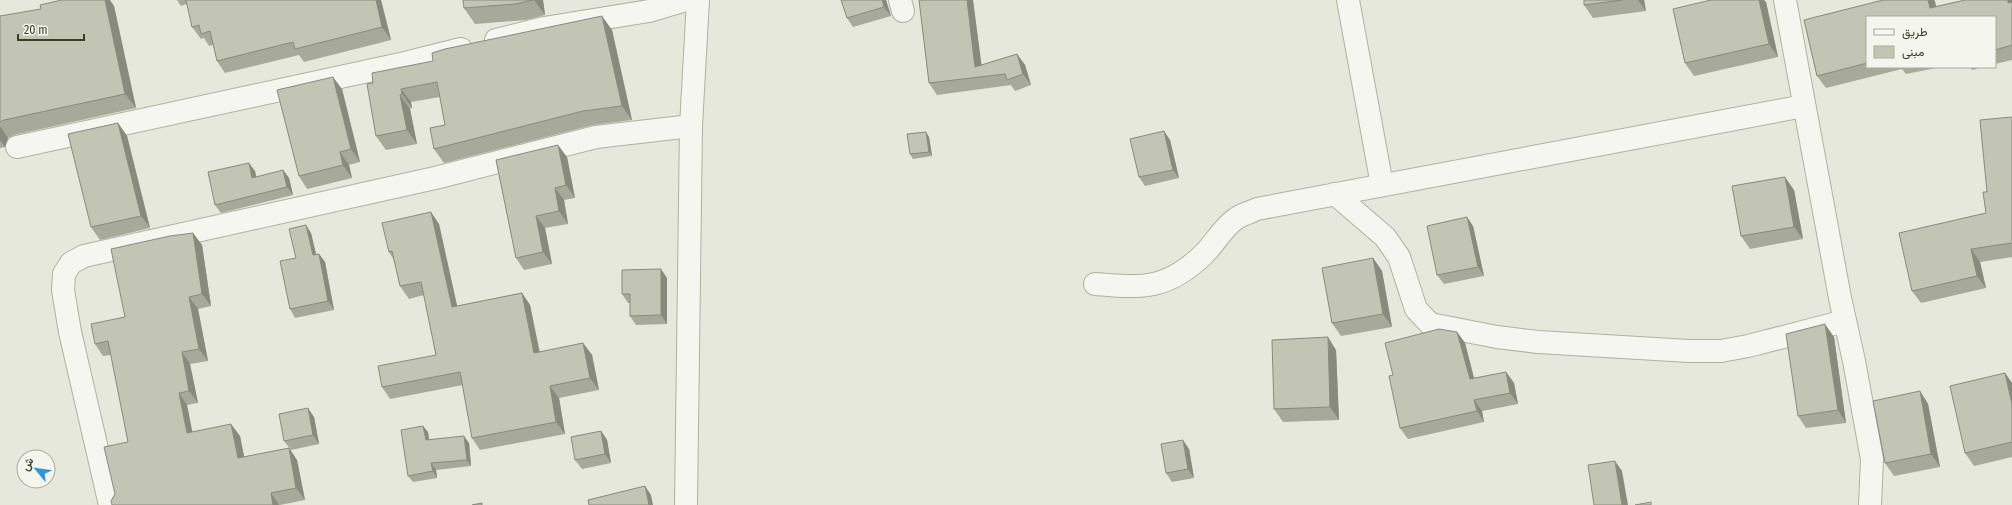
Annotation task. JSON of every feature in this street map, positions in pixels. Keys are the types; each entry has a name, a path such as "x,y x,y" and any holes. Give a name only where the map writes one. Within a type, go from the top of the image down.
{"street":[{"path":"17,147 406,63 544,28 649,11 686,0"},
{"path":"686,505 691,126 698,0"},
{"path":"1348,0 1382,186"},
{"path":"1785,0 1872,458 1870,505"},
{"path":"1095,284 1131,287 1152,286 1169,280 1204,254 1237,218 1257,209 1804,106"},
{"path":"110,505 70,332 63,290 64,274 71,263 84,256 435,178 596,137 691,126"},
{"path":"1335,194 1385,237 1399,257 1416,309 1430,324 1497,337 1538,342 1696,351 1721,351 1748,346 1845,321"}],"building":[{"path":"62,0 105,0 125,94 0,122 0,16 41,9 40,5"},
{"path":"186,0 376,0 382,27 295,49 293,42 217,61 210,31 201,34 199,25 192,27"},
{"path":"463,0 533,0 515,4 464,8"},
{"path":"841,0 882,0 884,7 847,18"},
{"path":"919,0 967,0 975,67 1017,54 1023,74 1007,80 1005,74 929,83"},
{"path":"1584,0 1622,0 1584,5"},
{"path":"1711,0 1759,0 1769,44 1685,63 1673,9"},
{"path":"1883,0 1928,0 1930,8 1965,0 2008,0 2008,3 2012,2 2012,45 1996,50 1996,16 1866,16 1866,63 1817,76 1804,20"},
{"path":"602,16 622,106 583,111 434,149 430,128 445,125 437,82 401,89 402,94 400,95 407,130 376,136 367,84 373,83 372,73 433,61 432,53 445,49"},
{"path":"333,77 351,149 340,152 343,165 299,176 277,90"},
{"path":"2012,117 2012,243 1971,249 1977,276 1912,291 1899,233 1986,213 1983,192 1987,192 1980,120"},
{"path":"118,123 141,216 91,227 68,134"},
{"path":"1164,131 1173,170 1139,177 1130,139"},
{"path":"926,132 929,152 910,154 907,134"},
{"path":"558,145 566,185 555,188 559,211 536,216 543,252 516,258 496,160"},
{"path":"249,163 252,178 283,170 287,187 215,205 208,172"},
{"path":"1785,177 1794,227 1741,236 1732,186"},
{"path":"431,212 452,307 522,293 534,353 583,343 590,378 550,386 556,422 472,438 460,372 382,387 378,366 436,355 421,282 400,286 392,251 389,252 382,223"},
{"path":"1467,217 1478,267 1437,275 1427,226"},
{"path":"306,225 313,255 319,254 328,301 290,309 280,261 296,258 289,229"},
{"path":"193,233 202,294 189,297 199,349 182,352 189,391 179,393 187,433 231,424 238,458 289,448 296,488 271,493 273,505 112,505 111,501 115,494 104,447 128,442 108,341 95,344 91,324 125,317 111,249 170,236"},
{"path":"1373,258 1383,314 1332,323 1322,268"},
{"path":"661,269 661,315 630,316 630,294 622,294 622,270"},
{"path":"1825,324 1838,410 1798,416 1786,334"},
{"path":"1439,329 1457,332 1470,379 1506,372 1510,393 1474,400 1477,411 1400,428 1389,376 1393,375 1385,343"},
{"path":"1328,337 1330,407 1274,409 1272,340"},
{"path":"2005,373 2012,404 2012,442 1965,453 1950,386"},
{"path":"1920,391 1931,454 1885,463 1873,401"},
{"path":"308,408 313,435 284,441 279,414"},
{"path":"423,426 426,440 464,436 467,460 431,463 433,471 408,476 401,430"},
{"path":"601,431 605,454 575,460 571,437"},
{"path":"1183,440 1188,469 1166,473 1161,444"},
{"path":"1615,461 1622,505 1594,505 1588,465"},
{"path":"645,486 649,505 589,505 588,500"},
{"path":"1651,502 1651,505 1635,505"}]}
